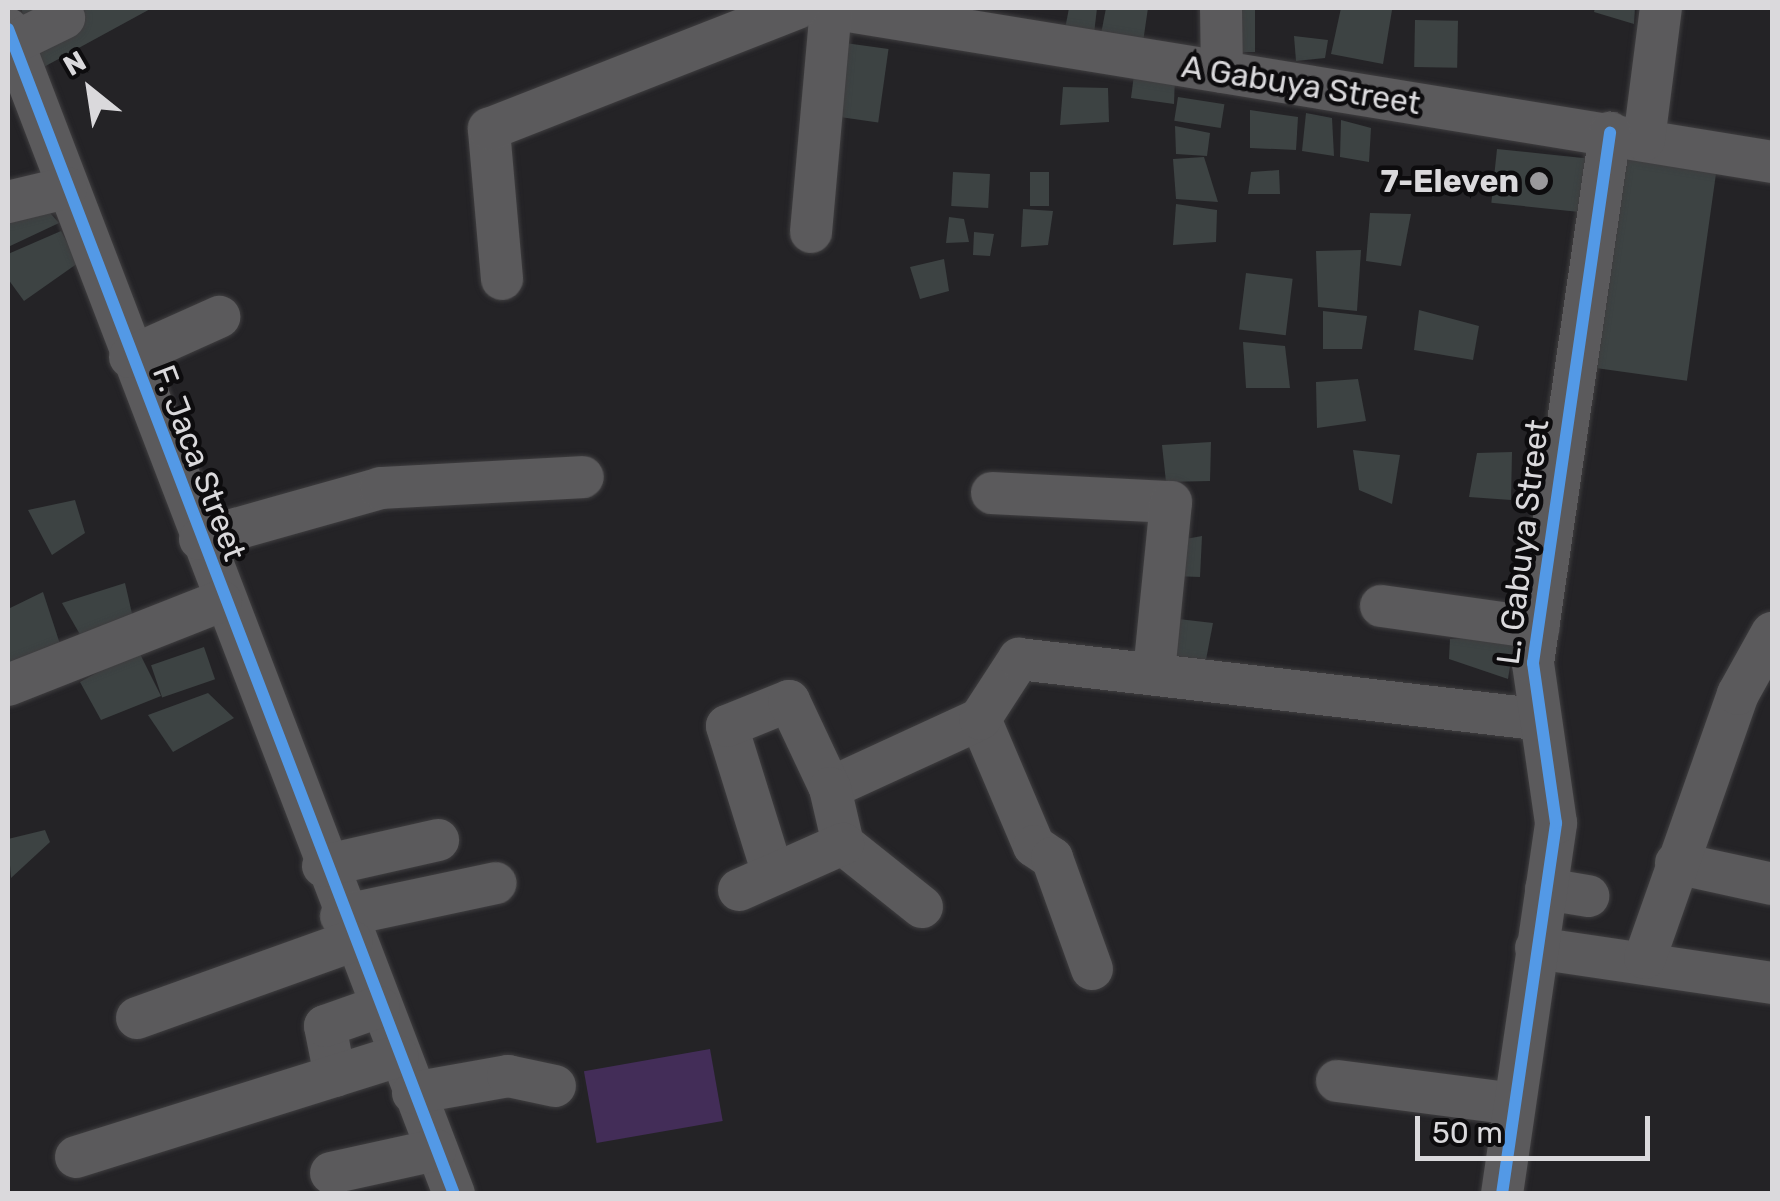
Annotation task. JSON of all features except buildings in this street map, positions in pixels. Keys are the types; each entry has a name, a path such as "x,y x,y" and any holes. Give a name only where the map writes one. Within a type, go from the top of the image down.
{"street":[{"path":"502,279 490,130 796,8"},
{"path":"811,232 830,8"},
{"name":"A Gabuya Street","path":"830,8 915,16 1222,72 1772,162"},
{"path":"1221,8 1222,72"},
{"name":"L. Gabuya Street","path":"1502,1194 1557,790 1535,719 1538,628 1627,136 1661,8"},
{"path":"10,36 64,18"},
{"name":"F. Jaca Street","path":"10,36 322,866 454,1194"},
{"path":"8,202 66,188"},
{"path":"130,357 219,316"},
{"path":"200,540 381,488 583,477"},
{"path":"992,493 1171,502 1154,672"},
{"path":"8,686 221,601"},
{"path":"1381,606 1538,628"},
{"path":"1645,958 1738,694 1772,633"},
{"path":"830,788 980,719 1020,659 1535,719"},
{"path":"843,844 756,882 727,726 789,701 830,788 843,844 922,907"},
{"path":"980,719 1034,846 1052,858 1092,969"},
{"path":"322,866 438,840"},
{"path":"1676,863 1772,884"},
{"path":"137,1018 347,929 496,883"},
{"path":"1546,889 1588,896"},
{"path":"1536,948 1645,958 1772,983"},
{"path":"334,1076 326,1026 378,1007"},
{"path":"76,1157 334,1076 508,1076 555,1086"},
{"path":"1337,1081 1514,1104"},
{"path":"331,1172 436,1150"}],"shaded area":[{"path":"710,1049 723,1121 597,1143 584,1071"}],"cycle path":[{"path":"8,29 454,1194"},
{"path":"1502,1194 1556,823 1533,663 1610,133"}],"place":[{"name":"7-Eleven","path":"1539,181"}]}
